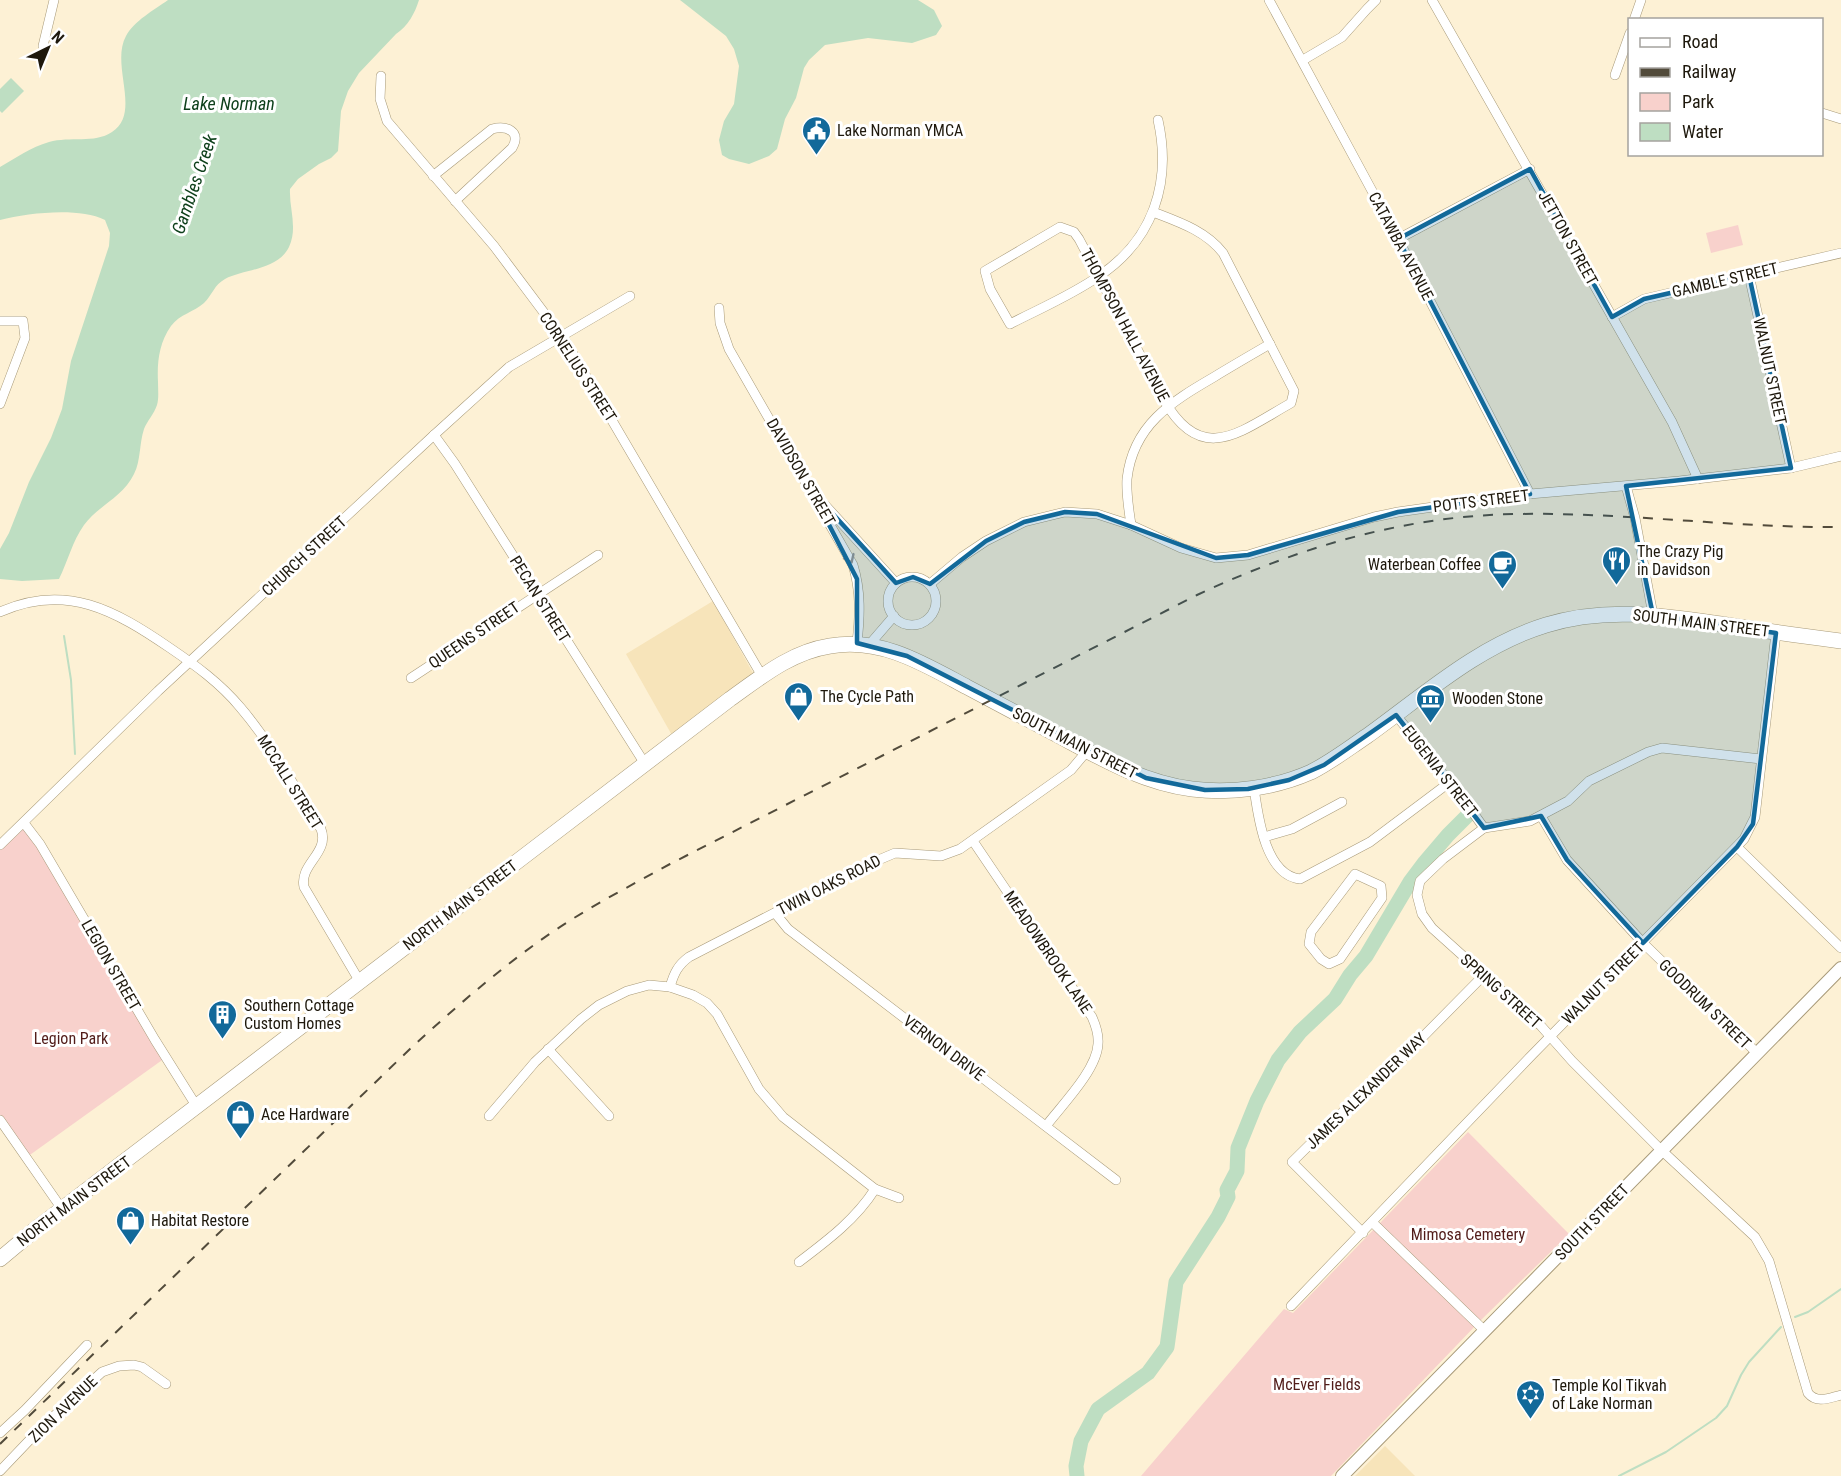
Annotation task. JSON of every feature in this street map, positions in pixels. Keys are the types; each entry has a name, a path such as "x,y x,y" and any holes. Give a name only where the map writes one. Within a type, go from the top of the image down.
{"main road":[{"name":"SOUTH MAIN STREET","path":"949,678 1134,774 1169,785 1205,790 1254,788 1288,780 1312,771 1342,753 1485,651 1533,629 1559,621 1599,615 1638,613 1841,641"},
{"name":"NORTH MAIN STREET","path":"0,1259 62,1209 762,676 801,653 830,646 863,644 898,652 949,678"}],"street":[{"path":"44,46 54,0"},
{"name":"CATAWBA AVENUE","path":"1269,0 1398,239 1530,494"},
{"path":"1303,60 1347,33 1376,0"},
{"name":"JETTON STREET","path":"1432,0 1672,422 1698,478"},
{"path":"1635,18 1641,0"},
{"path":"1615,75 1628,36"},
{"name":"CORNELIUS STREET","path":"381,76 380,99 387,121 494,246 561,336 762,676"},
{"path":"1823,114 1841,118"},
{"path":"1099,277 1129,251 1154,213 1163,169 1158,120"},
{"path":"433,176 492,129 509,128 516,138 512,148 455,201"},
{"path":"1398,239 1530,170"},
{"name":"THOMPSON HALL AVENUE","path":"1099,277 1010,324 990,290 986,271 1060,227 1074,232 1099,277 1167,406 1194,434 1207,440 1229,437 1291,403 1294,391 1227,259 1218,247 1197,231 1154,213"},
{"name":"GAMBLE STREET","path":"1612,317 1644,299 1841,253"},
{"name":"WALNUT STREET","path":"1749,275 1791,468"},
{"name":"CHURCH STREET","path":"0,845 190,662 509,367 630,296"},
{"name":"DAVIDSON STREET","path":"719,308 720,323 729,349 842,543 857,579 863,644"},
{"path":"0,321 22,321 25,338 0,404"},
{"path":"1131,525 1127,479 1132,458 1146,430 1167,406 1270,344"},
{"name":"PECAN STREET","path":"434,435 455,464 645,764"},
{"name":"POTTS STREET","path":"930,584 962,557 986,541 1024,522 1065,512 1097,514 1131,525 1181,548 1216,558 1248,555 1390,514 1530,494 1791,468 1841,456"},
{"path":"1626,486 1635,518 1653,615"},
{"path":"811,490 896,583"},
{"name":"QUEENS STREET","path":"411,678 598,555"},
{"path":"913,577 930,584 937,602 935,611 921,624 911,626 901,623 890,610 889,596 896,583 904,578 913,577"},
{"path":"0,612 23,604 49,600 87,603 126,619 190,662"},
{"path":"863,644 894,616"},
{"name":"WALNUT STREET","path":"1291,1306 1737,847 1749,831 1755,817 1776,633"},
{"name":"MCCALL STREET","path":"190,662 229,695 250,720 321,829 322,847 304,873 303,882 360,982"},
{"name":"EUGENIA STREET","path":"1396,715 1484,828"},
{"name":"SPRING STREET","path":"1761,759 1662,748 1648,752 1589,781 1568,801 1541,816 1530,821 1484,828 1431,870 1420,882 1417,895 1422,914 1432,928 1541,1026 1662,1151 1749,1229 1763,1248 1769,1261 1808,1393 1812,1398 1820,1400 1841,1395"},
{"name":"TWIN OAKS ROAD","path":"670,987 675,971 689,957 888,855 901,852 940,856 960,849 1071,770 1087,751"},
{"path":"1254,788 1264,837 1274,861 1290,878 1300,879 1370,842 1450,782"},
{"path":"1264,837 1292,829 1342,802"},
{"name":"GOODRUM STREET","path":"1541,816 1568,860 1643,943 1757,1053"},
{"name":"LEGION STREET","path":"24,824 40,844 196,1107"},
{"name":"MEADOWBROOK LANE","path":"973,841 1092,1017 1098,1034 1094,1060 1046,1126"},
{"path":"1737,847 1841,948"},
{"path":"1345,856 1355,874 1381,886 1383,898 1340,959 1329,964 1321,960 1309,944 1311,932 1355,874"},
{"name":"VERNON DRIVE","path":"775,913 788,929 1116,1180"},
{"name":"SOUTH STREET","path":"1342,1476 1841,968"},
{"name":"JAMES ALEXANDER WAY","path":"1364,1233 1292,1162 1362,1093 1393,1067 1485,974"},
{"path":"489,1116 522,1075 581,1019 611,998 627,991 649,985 670,987 693,995 707,1004 726,1027 749,1073 771,1104 799,1130 875,1189 899,1198"},
{"path":"548,1049 609,1116"},
{"path":"0,1120 62,1209"},
{"path":"799,1262 834,1236 867,1202 875,1189"},
{"path":"1373,1222 1485,1331"},
{"path":"0,1433 87,1345"},
{"name":"ZION AVENUE","path":"0,1471 41,1428 102,1372 119,1366 134,1365 142,1367 166,1384"}],"highlighted area":[{"path":"1530,169 1612,317 1644,299 1749,275 1791,468 1626,486 1653,615 1776,633 1753,824 1737,847 1643,943 1567,860 1541,816 1484,828 1396,715 1324,765 1289,780 1248,789 1205,790 1146,778 907,656 857,643 857,579 811,490 896,583 913,577 930,584 986,541 1024,522 1065,512 1097,514 1216,558 1248,555 1398,512 1530,494 1398,239"}],"shaded area":[{"path":"713,601 754,675 673,737 626,654"},
{"path":"1385,1446 1415,1476 1355,1476"}],"green space":[{"path":"1738,225 1743,245 1711,253 1706,233"},
{"name":"Legion Park","path":"24,824 165,1058 27,1157 0,1118 0,846"},
{"path":"1468,1132 1569,1234 1480,1321 1331,1476 1141,1476 1284,1309 1293,1313"}],"water":[{"name":"Lake Norman","path":"168,0 419,0 407,23 359,73 348,91 341,111 338,151 298,179 290,189 293,232 292,240 284,255 269,265 221,281 204,303 179,319 167,332 161,346 159,360 157,405 144,429 134,474 124,489 84,525 59,579 22,581 0,579 0,549 62,409 71,361 109,246 110,233 105,220 68,212 39,213 0,220 0,167 42,144 57,140 98,138 112,132 121,124 125,113 125,101 121,61 126,36 139,21"},
{"path":"680,0 918,0 934,10 942,26 936,35 912,43 868,38 825,45 804,68 796,98 785,119 777,149 769,156 749,164 722,155 719,140 724,121 734,104 739,66 734,49 726,36"},
{"path":"11,78 24,91 2,113 0,111 0,89"}],"waterway":[{"name":"Gambles Creek","path":"64,636 71,680 75,754"},
{"path":"1077,1476 1076,1466 1081,1441 1098,1409 1148,1373 1167,1347 1176,1282 1218,1217 1228,1197 1227,1190 1237,1171 1238,1148 1257,1101 1278,1060 1300,1032 1335,999 1350,975 1366,956 1410,882 1448,835 1468,815"},
{"path":"1795,1317 1808,1312 1841,1289"},
{"path":"1619,1476 1666,1452 1716,1418 1727,1406 1749,1362 1781,1327"}],"railway":[{"path":"0,1444 412,1047 479,988 532,946 580,914 670,864 1197,595 1312,549 1392,528 1473,516 1556,514 1800,527 1841,527"}],"place":[{"name":"Lake Norman YMCA","path":"816,156"},
{"name":"The Crazy Pig in Davidson","path":"1616,586"},
{"name":"Waterbean Coffee","path":"1502,590"},
{"name":"The Cycle Path","path":"799,722"},
{"name":"Wooden Stone","path":"1431,724"},
{"name":"Southern Cottage Custom Homes","path":"223,1040"},
{"name":"Ace Hardware","path":"240,1140"},
{"name":"Habitat Restore","path":"130,1246"},
{"name":"Temple Kol Tikvah of Lake Norman","path":"1531,1420"}],"park label":[{"name":"Mimosa Cemetery","path":"1468,1234"},
{"name":"McEver Fields","path":"1317,1384"}]}
